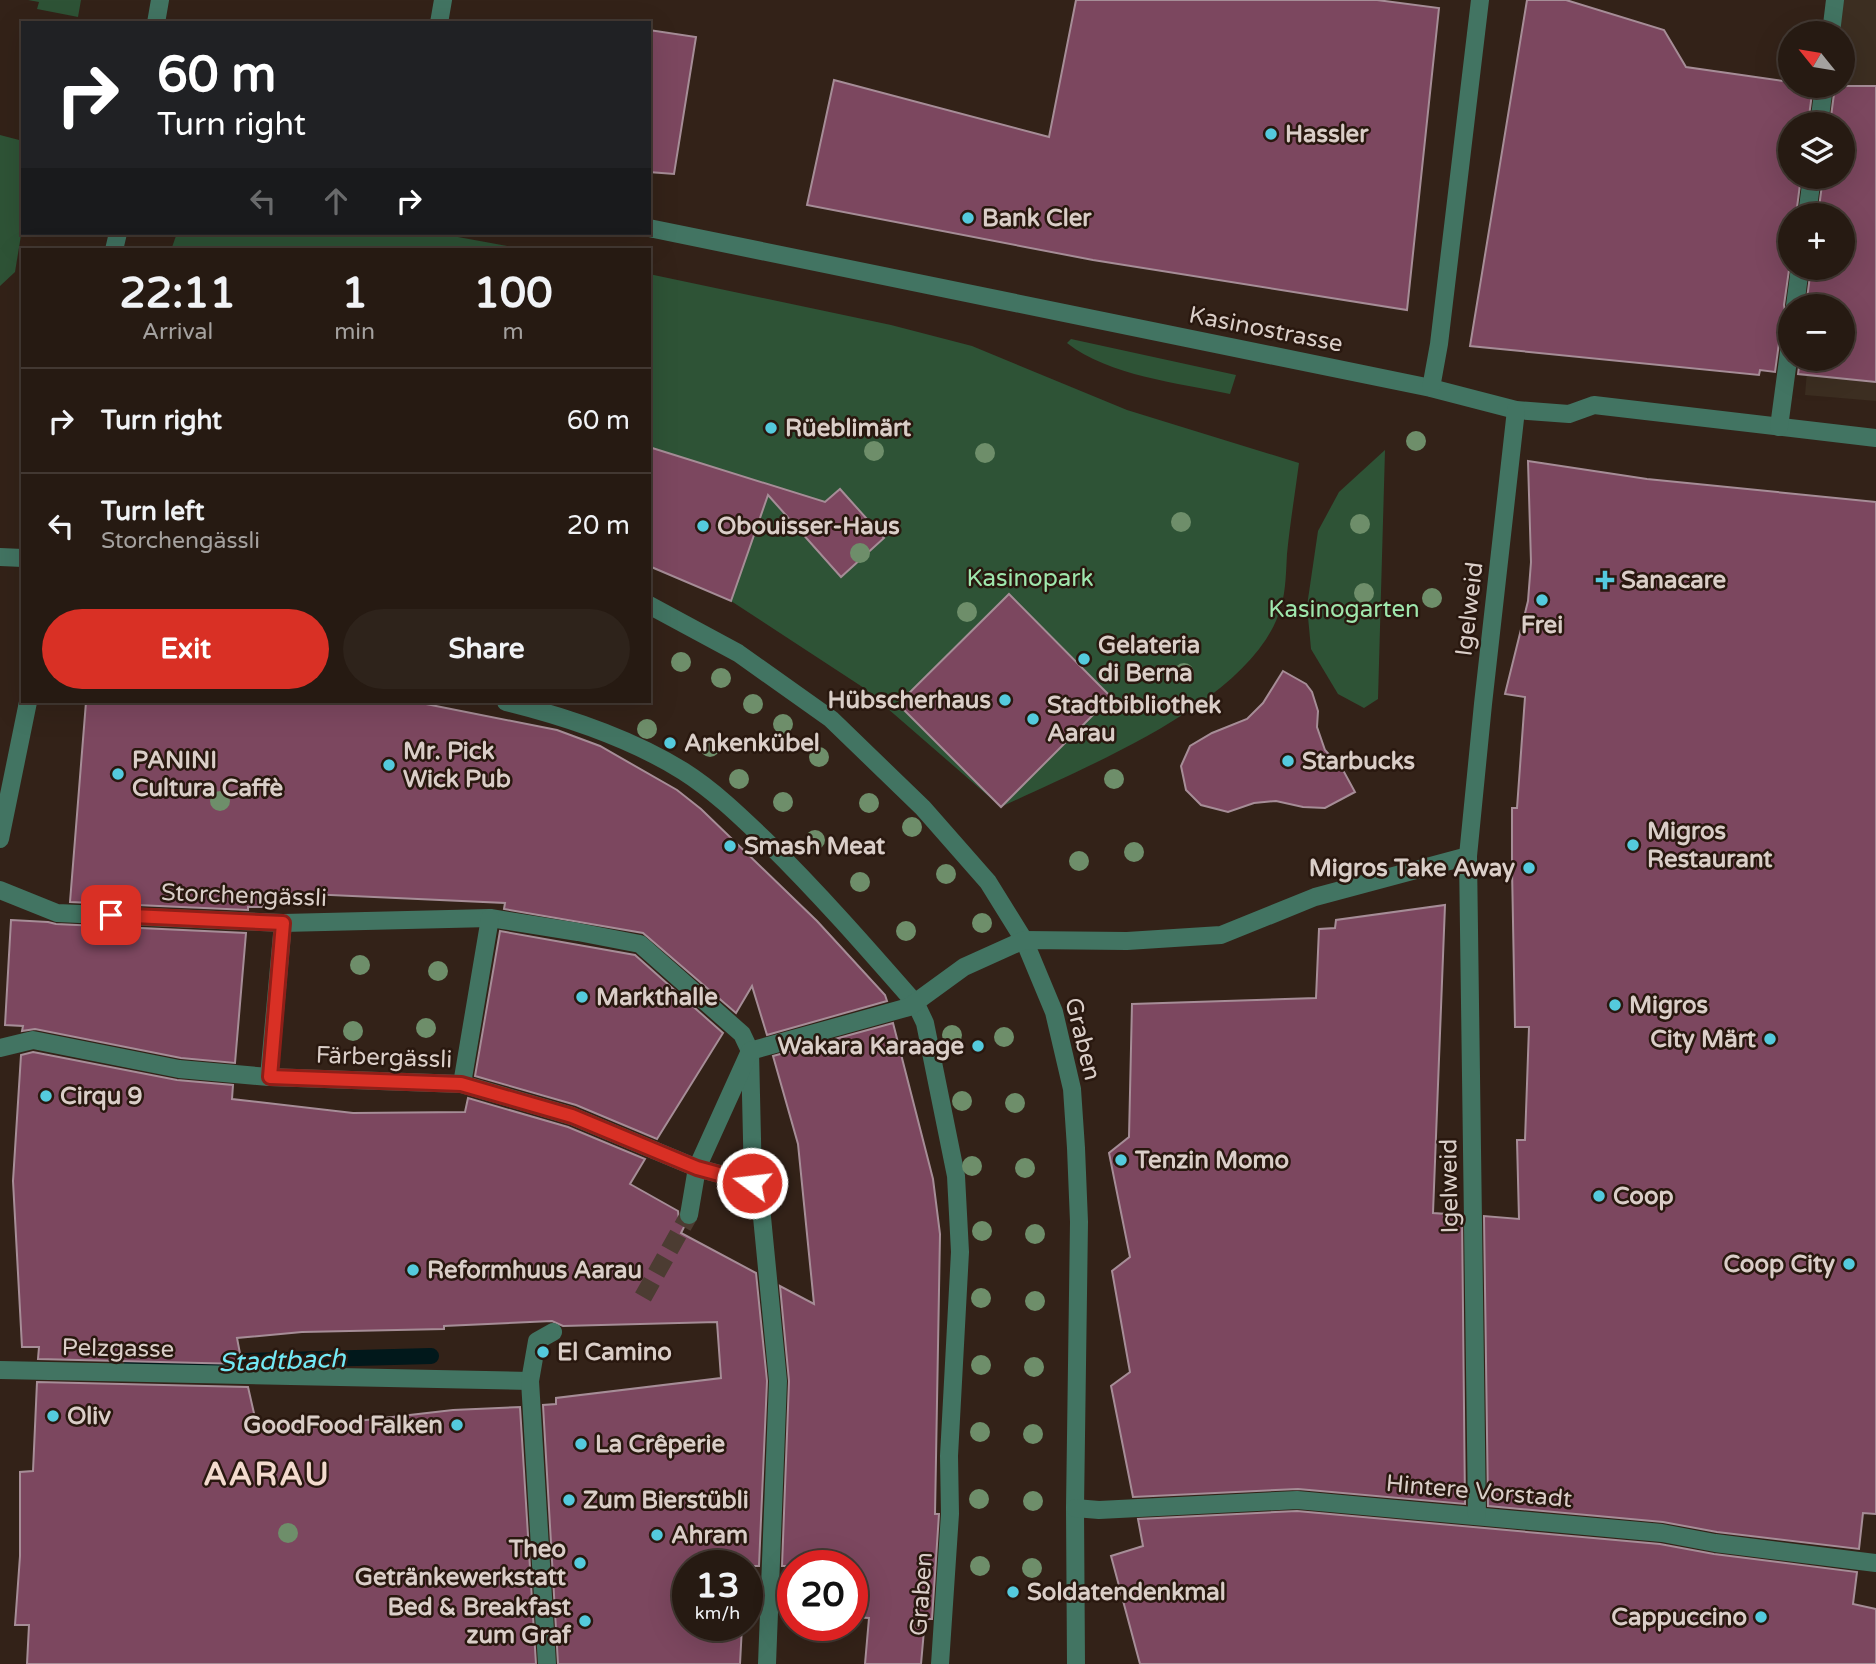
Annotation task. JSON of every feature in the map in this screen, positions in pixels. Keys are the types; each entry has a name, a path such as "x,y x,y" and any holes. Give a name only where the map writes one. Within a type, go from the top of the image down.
{"street":[{"path":"156,21 160,0"},
{"path":"439,21 443,0"},
{"path":"1431,388 1439,344 1480,0"},
{"path":"1832,21 1835,0"},
{"name":"Kasinostrasse","path":"651,228 1431,388 1516,410 1569,414 1594,405 1876,438"},
{"path":"1779,427 1787,371"},
{"name":"Igelweid","path":"1477,1515 1468,856 1516,410"},
{"path":"0,557 21,558"},
{"name":"Graben","path":"651,606 738,653 831,719 923,808 988,882 1024,940 1054,1012 1072,1088 1079,1222 1076,1664"},
{"path":"0,839 28,703"},
{"name":"Graben","path":"509,703 593,728 626,742 683,771 707,789 738,814 814,887 916,1004 925,1023 956,1176 960,1252 949,1456 950,1514 940,1664"},
{"path":"688,1215 697,1168 750,1051 916,1004 964,967 1024,940 1127,942 1221,935 1315,897 1468,856"},
{"name":"Storchengässli","path":"0,890 57,913 283,923 490,918 640,944 741,1034 750,1051"},
{"path":"461,1084 490,918"},
{"path":"270,1077 283,923"},
{"name":"Färbergässli","path":"0,1048 33,1040 179,1069 270,1077 461,1084 572,1116 697,1168 752,1183"},
{"path":"750,1051 752,1183 762,1217 778,1381 767,1664"},
{"path":"547,1664 530,1381 537,1341 553,1332"},
{"name":"Pelzgasse","path":"0,1370 530,1381"},
{"name":"Hintere Vorstadt","path":"1075,1508 1100,1510 1297,1500 1662,1533 1715,1543 1876,1563"}],"shaded area":[{"path":"1835,0 1876,0 1876,401 1805,395 1807,371 1855,371 1855,294 1813,294 1814,280 1855,280 1855,203 1820,203 1821,189 1855,189 1855,112 1827,112 1828,98 1855,98 1855,21 1833,21"}],"green space":[{"path":"28,0 81,0 78,17 37,9 39,2"},
{"path":"0,135 21,140 21,235 15,272 0,286"},
{"path":"176,235 447,235 518,248 172,248"},
{"name":"Kasinopark","path":"651,274 891,325 972,346 1127,410 1299,463 1283,601 1265,641 1238,672 1203,701 1162,727 1119,751 1001,807 864,688 731,601 771,485 651,448"},
{"path":"1071,339 1236,375 1230,394 1167,382 1103,363 1067,343"},
{"name":"Kasinogarten","path":"1385,450 1378,699 1364,708 1338,694 1311,649 1307,606 1318,531 1339,492"}],"building":[{"name":"Hassler","path":"1076,0 1377,0 1439,8 1407,310 1093,260 807,205 834,80 1049,137"},
{"path":"1527,0 1566,0 1664,30 1686,67 1778,80 1778,98 1811,98 1810,112 1778,112 1778,189 1799,189 1798,203 1778,203 1778,280 1788,280 1786,294 1778,294 1778,350 1775,372 1760,370 1759,375 1470,346"},
{"path":"651,30 696,37 674,174 651,172"},
{"path":"1855,86 1876,86 1876,382 1798,374 1798,371 1855,371 1855,294 1808,294 1809,280 1855,280 1855,203 1820,203 1821,189 1855,189 1855,112 1832,112 1833,98 1855,98"},
{"name":"Obouisser-Haus","path":"651,448 825,502 840,489 884,538 841,577 768,495 731,601 651,567"},
{"path":"1528,461 1647,479 1876,502 1876,1514 1863,1513 1859,1549 1717,1532 1663,1522 1488,1506 1484,1216 1519,1219 1517,1140 1525,1140 1529,1027 1515,1027 1512,808 1517,808 1525,697 1505,694 1528,601 1531,562"},
{"name":"Hübscherhaus","path":"1009,594 1111,697 1001,807 898,704"},
{"path":"1283,671 1306,684 1312,692 1318,711 1317,727 1325,750 1343,770 1355,792 1325,808 1303,807 1276,801 1254,803 1228,812 1201,805 1186,790 1181,766 1190,746 1212,733 1247,719 1263,703"},
{"path":"86,703 421,703 557,730 600,746 677,790 701,809 817,921 885,995 887,1001 767,1035 752,986 736,1013 643,933 504,909 505,903 265,892 263,907 248,907 248,910 70,902"},
{"path":"1445,905 1433,1213 1462,1215 1465,1504 1298,1489 1133,1497 1111,1386 1130,1372 1112,1271 1130,1257 1109,1153 1129,1137 1132,1004 1316,998 1319,929 1335,928 1336,920"},
{"path":"11,920 246,933 235,1063 181,1058 35,1029 22,1031 23,1026 5,1025"},
{"name":"Markthalle","path":"500,931 635,955 723,1033 657,1139 576,1105 475,1076"},
{"path":"893,1023 933,1179 940,1234 935,1514 939,1514 932,1619 925,1619 921,1664 865,1664 869,1618 868,1550 783,1550 789,1381 780,1286 814,1304 798,1144 773,1056"},
{"path":"33,1052 177,1080 233,1085 232,1099 353,1113 465,1112 468,1098 568,1127 645,1159 630,1184 678,1211 679,1220 685,1225 681,1233 756,1273 767,1381 760,1550 672,1550 672,1641 741,1641 740,1664 558,1664 543,1405 556,1404 556,1398 721,1378 717,1322 563,1326 552,1321 444,1326 444,1329 302,1332 237,1338 242,1364 38,1359 39,1347 22,1347 13,1181 21,1055"},
{"path":"37,1382 248,1387 256,1422 340,1423 453,1410 520,1407 536,1664 27,1664 29,1625 15,1625 20,1556 20,1472 33,1471"},
{"path":"1297,1511 1660,1544 1714,1554 1857,1572 1853,1604 1876,1609 1876,1664 1140,1664 1111,1556 1143,1546 1138,1519"}],"waterway":[{"name":"Stadtbach","path":"132,1364 431,1356"}],"tunnel":[{"path":"643,1297 689,1215"}],"place":[{"name":"Hassler","path":"1271,134"},
{"name":"Bank Cler","path":"968,218"},
{"name":"Rüeblimärt","path":"771,428"},
{"name":"Obouisser-Haus","path":"703,526"},
{"name":"Sanacare","path":"1605,580"},
{"name":"Frei","path":"1542,600"},
{"name":"Gelateria di Berna","path":"1084,659"},
{"name":"Hübscherhaus","path":"1005,700"},
{"name":"Stadtbibliothek Aarau","path":"1033,719"},
{"name":"Ankenkübel","path":"670,743"},
{"name":"Starbucks","path":"1288,761"},
{"name":"Mr. Pick Wick Pub","path":"389,765"},
{"name":"PANINI Cultura Caffè","path":"118,774"},
{"name":"Migros Restaurant","path":"1633,845"},
{"name":"Smash Meat","path":"730,846"},
{"name":"Migros Take Away","path":"1529,868"},
{"name":"Markthalle","path":"582,997"},
{"name":"Migros","path":"1615,1005"},
{"name":"City Märt","path":"1770,1039"},
{"name":"Wakara Karaage","path":"978,1046"},
{"name":"Cirqu 9","path":"46,1096"},
{"name":"Tenzin Momo","path":"1121,1160"},
{"name":"Coop","path":"1599,1196"},
{"name":"Coop City","path":"1849,1264"},
{"name":"Reformhuus Aarau","path":"413,1270"},
{"name":"El Camino","path":"543,1352"},
{"name":"Oliv","path":"53,1416"},
{"name":"GoodFood Falken","path":"457,1425"},
{"name":"La Crêperie","path":"581,1444"},
{"name":"Zum Bierstübli","path":"569,1500"},
{"name":"Ahram","path":"657,1535"},
{"name":"Theo Getränkewerkstatt","path":"580,1563"},
{"name":"Soldatendenkmal","path":"1013,1592"},
{"name":"Cappuccino","path":"1761,1617"},
{"name":"Bed & Breakfast zum Graf","path":"585,1621"}],"district":[{"name":"AARAU","path":"267,1474"}],"route":[{"path":"111,915 283,923 270,1077 461,1084 572,1116 697,1168 752,1183"}]}
